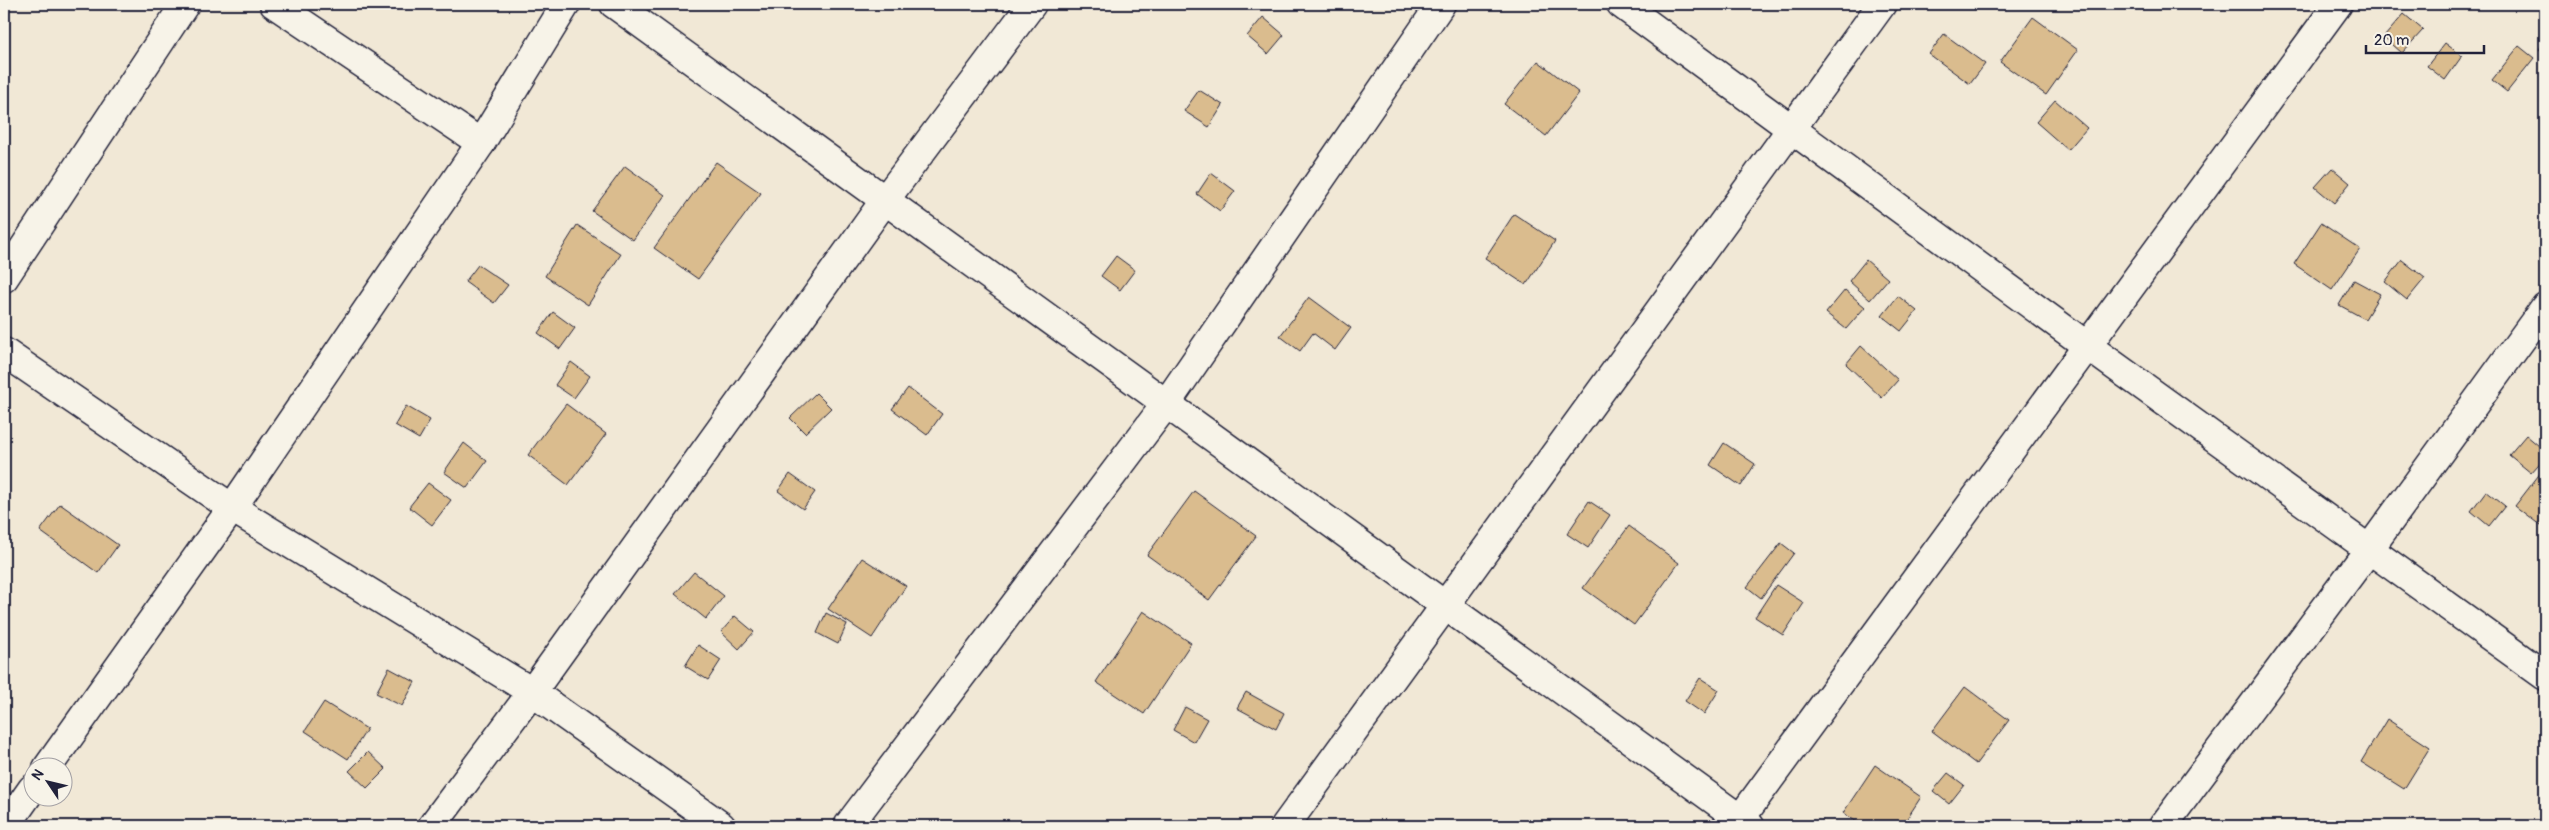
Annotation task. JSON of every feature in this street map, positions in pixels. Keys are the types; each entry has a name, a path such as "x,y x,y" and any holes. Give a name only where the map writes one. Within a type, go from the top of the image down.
{"street":[{"path":"4,278 185,4"},
{"path":"274,4 481,143"},
{"path":"54,758 232,508 481,143 566,4"},
{"path":"614,4 1447,606 1742,824 2086,344 2338,4"},
{"path":"432,826 532,692 885,200 1032,4"},
{"path":"848,826 1166,404 1441,4"},
{"path":"1621,4 2545,676"},
{"path":"1285,826 1447,606 1882,4"},
{"path":"2162,826 2370,548 2545,307"},
{"path":"4,352 232,508 532,692 720,826"},
{"path":"6,826 22,803"}],"building":[{"path":"2404,14 2423,30 2402,53 2384,37"},
{"path":"1263,17 1284,35 1268,54 1247,36"},
{"path":"2033,17 2078,50 2046,95 2000,62"},
{"path":"1944,34 1985,64 1970,84 1929,54"},
{"path":"2545,41 2545,54 2539,49"},
{"path":"2445,43 2462,56 2445,80 2427,66"},
{"path":"2519,46 2534,58 2507,92 2492,80"},
{"path":"1538,61 1579,93 1546,136 1504,104"},
{"path":"1199,90 1223,105 1209,127 1184,111"},
{"path":"2055,100 2087,128 2068,150 2036,122"},
{"path":"716,162 761,193 698,279 654,248"},
{"path":"625,166 665,195 633,240 592,211"},
{"path":"2332,168 2350,183 2334,203 2315,187"},
{"path":"1211,173 1235,191 1220,211 1197,194"},
{"path":"1514,214 1555,241 1526,285 1485,258"},
{"path":"2321,223 2360,249 2332,290 2294,264"},
{"path":"577,225 621,254 588,305 545,276"},
{"path":"1116,256 1135,270 1120,290 1101,276"},
{"path":"1866,260 1888,279 1870,300 1849,281"},
{"path":"2402,260 2425,278 2407,300 2385,282"},
{"path":"478,265 508,285 494,303 465,282"},
{"path":"2354,280 2380,294 2365,319 2339,305"},
{"path":"1845,290 1865,307 1846,329 1826,313"},
{"path":"1898,296 1917,311 1901,331 1882,316"},
{"path":"1309,297 1351,328 1335,350 1313,333 1300,351 1280,336"},
{"path":"553,312 575,328 560,349 538,333"},
{"path":"1861,346 1898,380 1882,398 1846,364"},
{"path":"571,362 590,376 574,398 555,385"},
{"path":"908,388 942,414 927,435 892,409"},
{"path":"816,393 831,408 805,433 790,418"},
{"path":"566,404 606,434 568,485 528,455"},
{"path":"406,406 430,420 419,439 395,425"},
{"path":"2526,435 2545,451 2545,457 2531,473 2509,455"},
{"path":"464,443 487,461 467,488 444,472"},
{"path":"1724,443 1755,464 1741,486 1710,465"},
{"path":"2545,467 2545,529 2515,506"},
{"path":"790,474 815,492 803,509 778,491"},
{"path":"428,483 451,500 432,525 409,507"},
{"path":"1194,491 1256,536 1209,600 1147,555"},
{"path":"2486,491 2505,506 2489,526 2471,511"},
{"path":"1589,501 1610,515 1588,548 1567,534"},
{"path":"60,504 118,545 98,573 40,531"},
{"path":"1629,526 1679,563 1634,625 1583,588"},
{"path":"1781,543 1794,553 1761,598 1747,587"},
{"path":"862,558 906,586 872,638 828,609"},
{"path":"694,572 724,596 706,619 675,594"},
{"path":"1776,585 1804,603 1783,635 1755,617"},
{"path":"1143,611 1191,643 1144,714 1096,682"},
{"path":"826,613 847,624 838,644 817,633"},
{"path":"735,616 754,632 739,649 721,632"},
{"path":"698,645 721,660 708,680 685,666"},
{"path":"389,668 415,682 402,706 376,693"},
{"path":"1700,678 1719,690 1704,714 1685,701"},
{"path":"1965,687 2009,720 1976,764 1932,731"},
{"path":"1246,692 1284,713 1276,729 1237,708"},
{"path":"324,702 367,729 348,759 305,731"},
{"path":"1185,707 1207,719 1194,742 1173,730"},
{"path":"2387,719 2430,747 2404,789 2361,762"},
{"path":"368,752 386,769 367,788 349,771"},
{"path":"1875,765 1921,797 1902,826 1863,826 1843,813"},
{"path":"1948,773 1964,785 1949,804 1933,791"}]}
